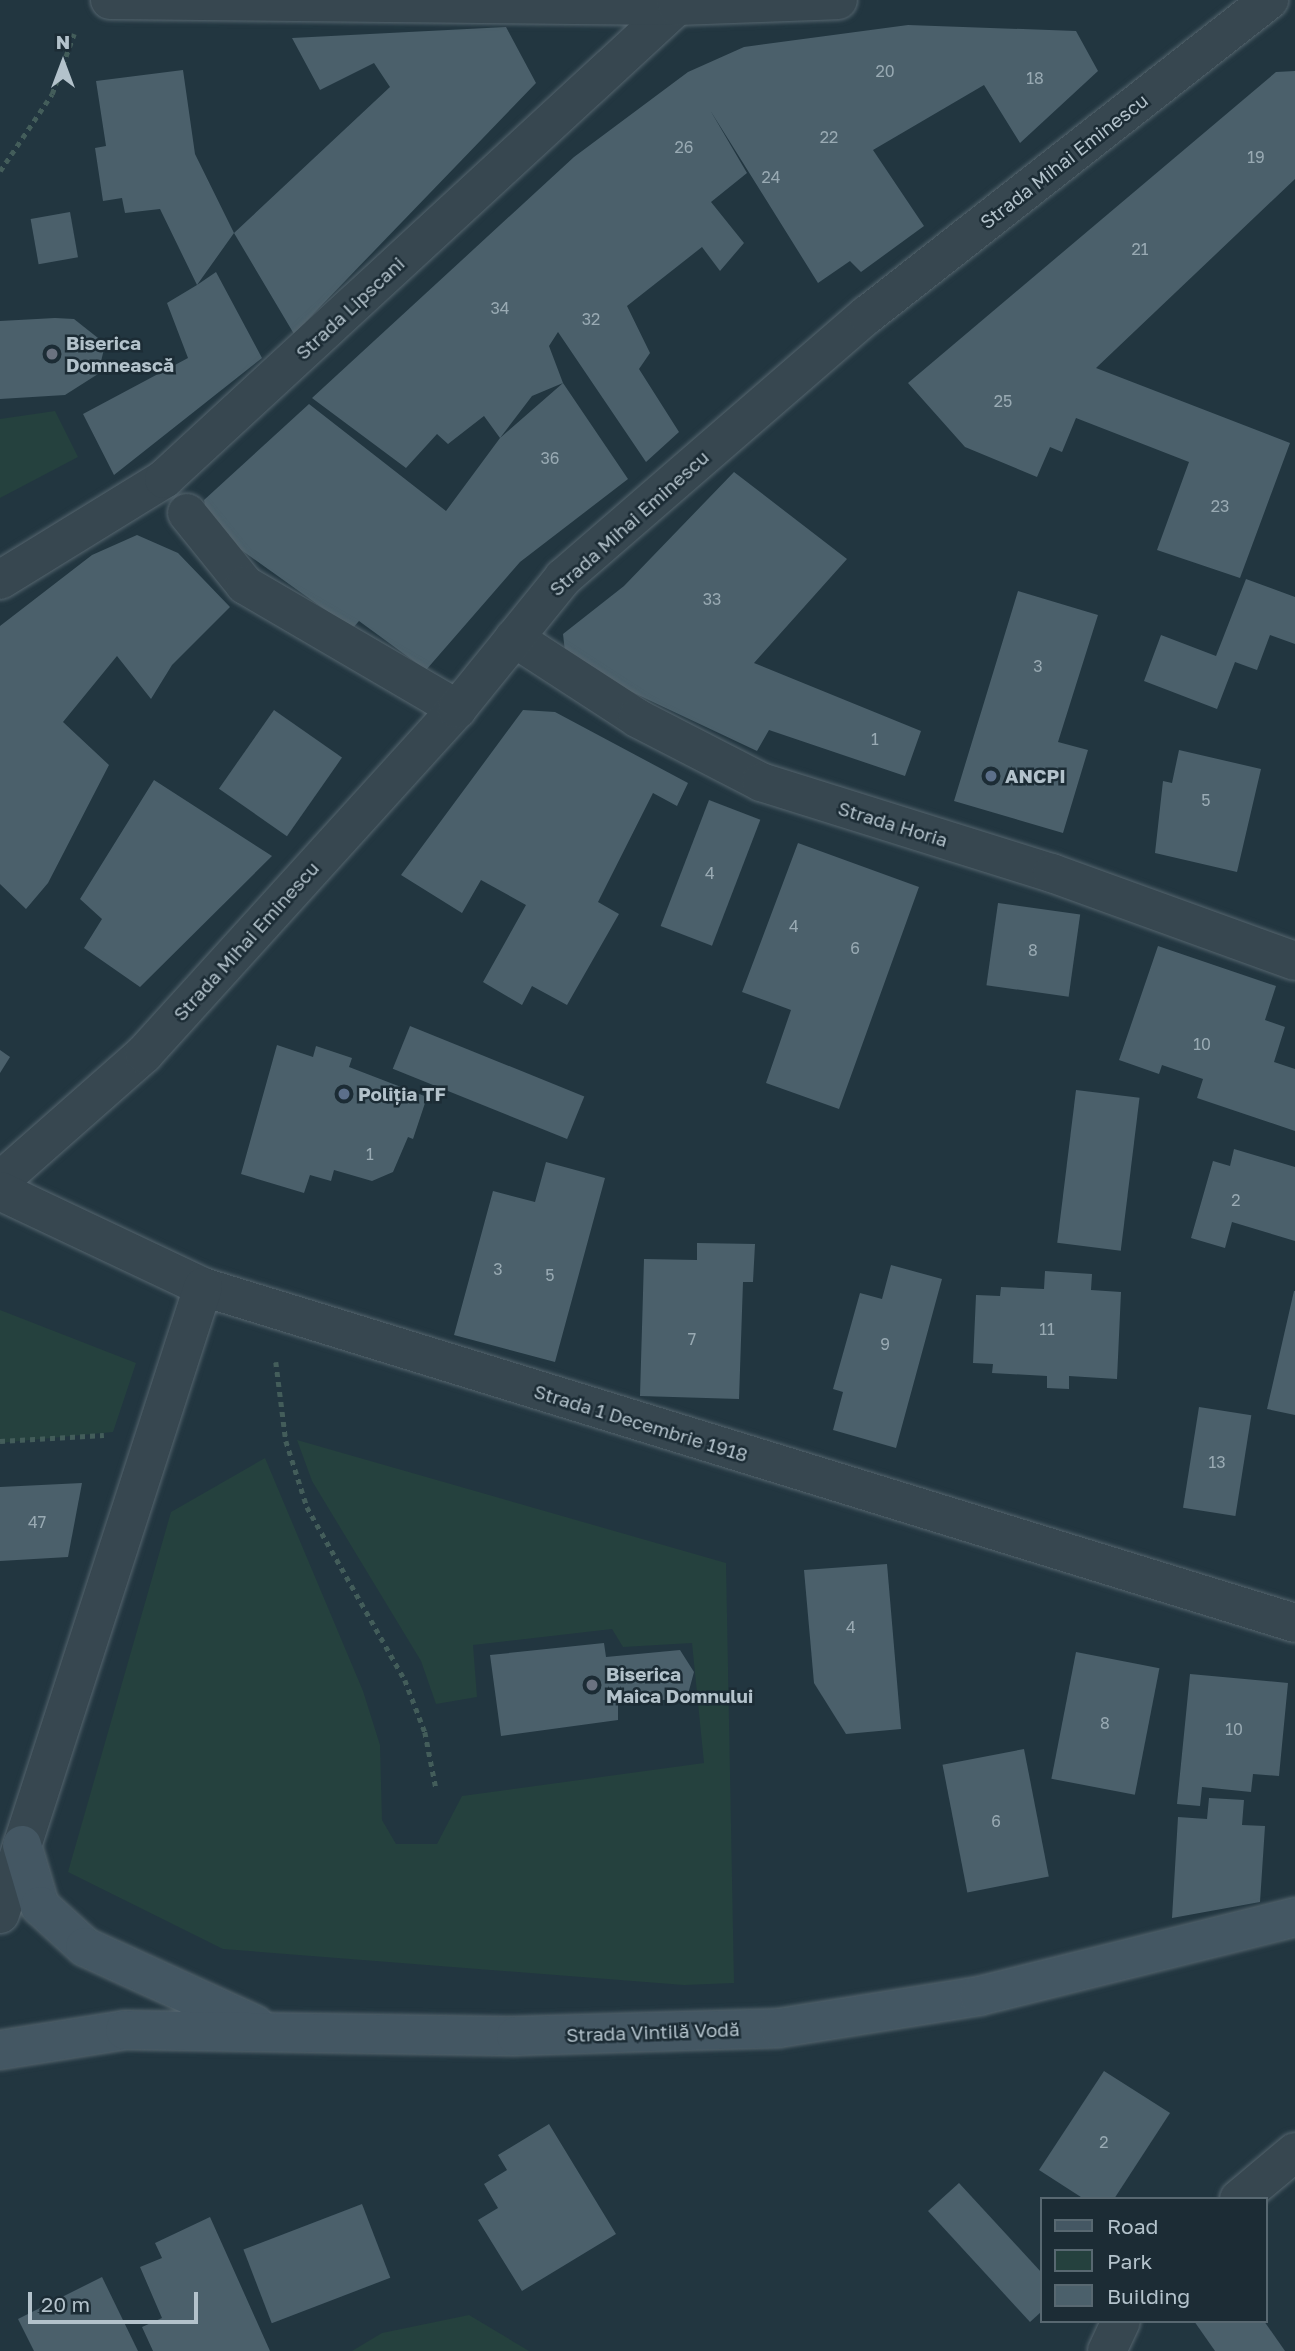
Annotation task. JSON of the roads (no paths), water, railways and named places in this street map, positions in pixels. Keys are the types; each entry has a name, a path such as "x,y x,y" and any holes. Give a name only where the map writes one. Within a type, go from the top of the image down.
{"main road":[{"path":"22,1845 40,1906 85,1947 263,2029"},
{"name":"Strada Vintilă Vodă","path":"0,2050 125,2030 263,2029 516,2036 779,2028 979,1996 1295,1917"}],"street":[{"path":"110,0 677,6 838,0"},
{"name":"Strada Mihai Eminescu","path":"0,1181 144,1054 457,709 563,578 867,315 1269,0"},
{"name":"Strada Lipscani","path":"0,580 164,479 677,6"},
{"path":"164,479 187,513 245,585 457,709"},
{"name":"Strada Horia","path":"514,638 637,718 761,782 1052,873 1295,961"},
{"name":"Strada 1 Decembrie 1918","path":"0,1191 203,1287 1295,1623"},
{"path":"0,1914 203,1287"},
{"path":"1241,2197 1295,2152"},
{"path":"1107,2351 1120,2323"}],"place":[{"name":"Biserica Domnească","path":"52,354"},
{"name":"ANCPI","path":"991,776"},
{"name":"Poliția TF","path":"344,1094"},
{"name":"Biserica Maica Domnului","path":"592,1685"}]}
